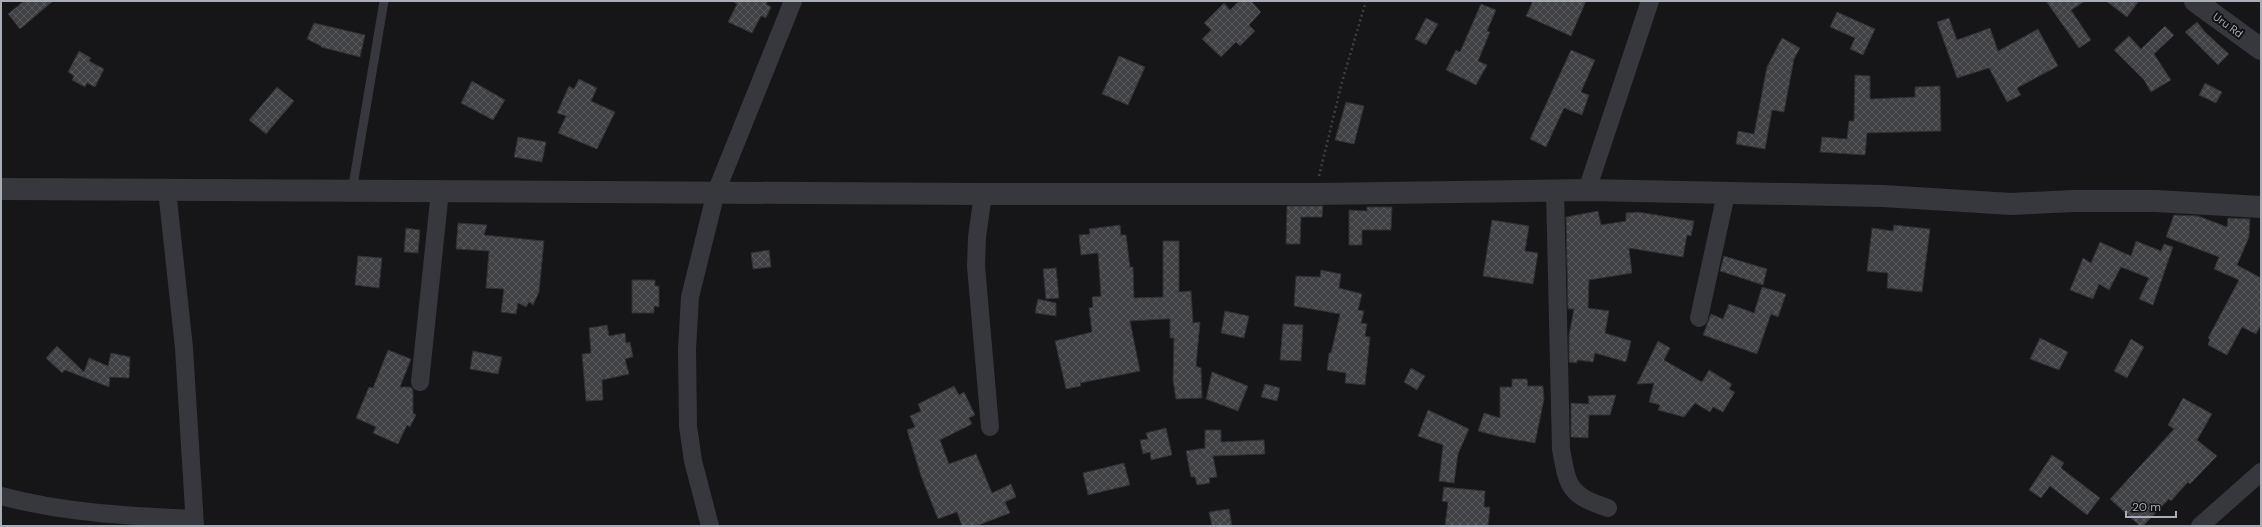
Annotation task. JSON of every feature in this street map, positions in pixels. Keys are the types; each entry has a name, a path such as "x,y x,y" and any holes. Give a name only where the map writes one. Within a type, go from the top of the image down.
{"street":[{"path":"710,526 693,461 688,426 687,349 690,297 716,192 793,1"},
{"path":"1587,190 1650,1"},
{"name":"Uru Rd","path":"2195,1 2261,49"},
{"path":"1,189 983,194 1315,194 1587,190 1883,196 2011,204 2073,201 2156,201 2261,206"},
{"path":"1,496 108,520 194,522 184,348 167,190"},
{"path":"1555,190 1561,449 1566,478 1574,492 1584,500 1608,508"},
{"path":"420,382 440,191"},
{"path":"983,194 977,237 976,266 990,427"},
{"path":"1699,318 1726,194"},
{"path":"2200,526 2261,472"}],"lane":[{"path":"352,191 384,1"}],"path":[{"path":"1315,194 1342,82 1366,1"}],"building":[{"path":"24,1 53,1 20,29 8,14"},
{"path":"732,1 768,1 766,4 771,7 766,18 761,16 752,33 728,22 737,4"},
{"path":"1239,1 1251,1 1261,12 1249,25 1255,31 1240,46 1236,42 1221,57 1202,39 1211,30 1204,23 1224,3 1230,10"},
{"path":"1533,1 1586,1 1571,36 1526,16"},
{"path":"2046,1 2085,1 2071,10 2091,40 2079,48"},
{"path":"2106,1 2139,1 2127,17"},
{"path":"1481,4 1496,10 1487,31 1490,32 1478,61 1487,65 1476,85 1446,70 1456,50 1460,52"},
{"path":"1837,12 1875,29 1863,55 1850,49 1855,38 1830,27"},
{"path":"1426,18 1438,24 1426,45 1415,39"},
{"path":"1949,18 1957,40 1990,28 1998,51 2038,29 2058,66 2017,88 2021,95 2007,102 1989,68 1957,78 1937,22"},
{"path":"2197,22 2205,32 2229,54 2218,65 2185,32"},
{"path":"314,23 365,35 360,57 321,47 307,39"},
{"path":"2165,26 2174,35 2154,54 2171,80 2151,92 2144,80 2114,50 2129,36 2141,49"},
{"path":"1782,38 1800,48 1794,59 1784,112 1772,110 1765,149 1736,144 1738,131 1754,134 1767,67"},
{"path":"1571,50 1595,60 1581,92 1589,95 1582,115 1564,108 1546,147 1530,139"},
{"path":"79,51 91,58 89,61 104,69 95,87 87,83 85,87 72,80 74,76 68,72"},
{"path":"1119,56 1145,67 1128,105 1102,94"},
{"path":"1855,75 1870,76 1870,99 1915,97 1915,87 1940,86 1941,131 1867,133 1865,155 1820,152 1822,137 1847,139 1849,121 1854,121"},
{"path":"579,79 597,88 591,101 615,112 597,149 558,133 566,116 557,113 569,86 574,89"},
{"path":"472,81 505,100 493,120 461,103"},
{"path":"2205,83 2222,92 2216,103 2199,95"},
{"path":"277,87 294,101 266,134 249,120"},
{"path":"1346,102 1364,106 1354,144 1335,140"},
{"path":"518,137 546,142 542,162 514,157"},
{"path":"1287,206 1323,206 1322,217 1301,217 1300,244 1286,244"},
{"path":"1367,207 1392,207 1391,230 1362,230 1362,245 1349,245 1349,210 1367,211"},
{"path":"1598,211 1601,225 1626,221 1626,213 1638,212 1694,221 1691,236 1687,235 1683,257 1629,248 1632,273 1589,280 1588,308 1609,311 1605,333 1631,341 1626,362 1595,353 1593,362 1577,360 1577,363 1569,362 1569,335 1574,309 1568,309 1566,217"},
{"path":"2174,215 2198,216 2227,227 2228,218 2250,219 2249,237 2237,265 2261,278 2261,325 2256,334 2242,327 2227,355 2208,345 2210,339 2208,338 2239,280 2214,269 2219,257 2166,237"},
{"path":"1492,220 1529,226 1525,251 1538,253 1533,284 1483,276"},
{"path":"458,223 487,225 484,235 544,241 539,292 533,305 529,302 526,307 518,303 516,314 501,312 504,289 486,288 489,251 456,249"},
{"path":"1120,225 1121,235 1126,235 1130,267 1133,267 1134,298 1163,297 1163,241 1179,241 1179,292 1191,291 1193,323 1200,322 1196,366 1201,368 1202,398 1176,399 1173,380 1174,338 1170,338 1170,319 1130,321 1140,371 1080,383 1081,386 1066,389 1055,341 1092,332 1089,308 1093,307 1092,297 1101,296 1098,253 1081,255 1079,235 1090,234 1089,229"},
{"path":"1894,225 1930,229 1922,292 1887,288 1888,273 1867,271 1872,228 1893,231"},
{"path":"406,228 420,230 418,253 404,252"},
{"path":"2136,241 2161,251 2164,244 2173,247 2153,305 2139,299 2149,278 2121,267 2109,290 2099,284 2093,299 2070,290 2083,258 2091,263 2100,242 2131,256"},
{"path":"769,250 771,267 753,269 751,253"},
{"path":"358,256 382,258 379,288 355,285"},
{"path":"1724,256 1767,269 1763,285 1720,271"},
{"path":"1056,268 1059,298 1046,299 1043,269"},
{"path":"1321,270 1341,274 1339,288 1362,294 1358,310 1364,311 1361,323 1367,324 1365,336 1370,337 1365,385 1345,383 1346,373 1327,370 1329,353 1331,353 1340,314 1294,306 1296,276 1320,277"},
{"path":"632,280 655,280 655,286 659,286 659,307 654,306 654,313 632,313"},
{"path":"1762,287 1786,294 1778,317 1771,314 1757,354 1703,335 1711,314 1723,319 1729,304 1754,313"},
{"path":"1038,299 1056,303 1056,316 1035,313"},
{"path":"1225,311 1249,316 1244,338 1221,333"},
{"path":"1283,324 1303,325 1301,361 1280,360"},
{"path":"607,325 609,336 625,333 626,343 630,342 633,357 625,359 629,374 602,380 603,400 586,401 582,354 591,353 589,328"},
{"path":"2040,338 2068,352 2059,370 2030,359"},
{"path":"2131,339 2144,347 2127,378 2114,371"},
{"path":"1658,341 1670,348 1664,360 1702,382 1709,370 1732,384 1729,389 1735,392 1723,412 1713,407 1710,412 1695,403 1684,417 1658,410 1660,405 1649,402 1654,383 1637,384"},
{"path":"57,346 84,372 89,358 108,366 111,353 130,357 129,378 110,377 109,387 65,370 62,373 46,358"},
{"path":"388,350 411,359 400,387 411,387 413,390 413,413 416,415 410,427 407,425 398,444 373,433 376,427 356,418 369,387 373,388"},
{"path":"473,351 502,357 498,374 470,369"},
{"path":"1411,368 1425,376 1417,390 1404,382"},
{"path":"1212,372 1248,386 1238,411 1206,399"},
{"path":"1512,379 1527,379 1528,386 1543,386 1544,399 1535,443 1478,431 1484,413 1500,418 1500,387 1512,387"},
{"path":"1265,384 1280,388 1277,401 1261,397"},
{"path":"954,386 959,395 964,392 975,415 969,418 972,424 940,440 949,464 976,454 992,493 1011,484 1016,497 1005,502 1010,513 976,526 962,526 957,512 938,519 921,476 907,430 915,427 910,416 921,411 918,404"},
{"path":"1616,395 1610,415 1589,415 1588,438 1571,437 1571,403 1589,404 1588,396"},
{"path":"2183,398 2212,414 2197,440 2217,456 2190,484 2188,482 2171,501 2169,499 2143,526 2140,526 2110,499 2174,429 2168,425"},
{"path":"1428,410 1469,429 1458,454 1454,483 1439,481 1443,445 1418,436"},
{"path":"1166,428 1172,455 1151,460 1150,452 1143,454 1140,440 1148,439 1146,433"},
{"path":"1205,430 1221,430 1221,442 1264,440 1265,454 1213,456 1217,477 1209,478 1210,483 1197,485 1195,477 1191,477 1186,451 1205,448"},
{"path":"2052,455 2064,463 2061,468 2100,498 2087,515 2050,486 2041,498 2029,490"},
{"path":"1124,463 1130,485 1088,495 1083,473"},
{"path":"1444,487 1485,491 1484,507 1490,507 1488,526 1445,526 1448,502 1442,501"},
{"path":"1229,509 1232,526 1212,526 1209,512"}]}
